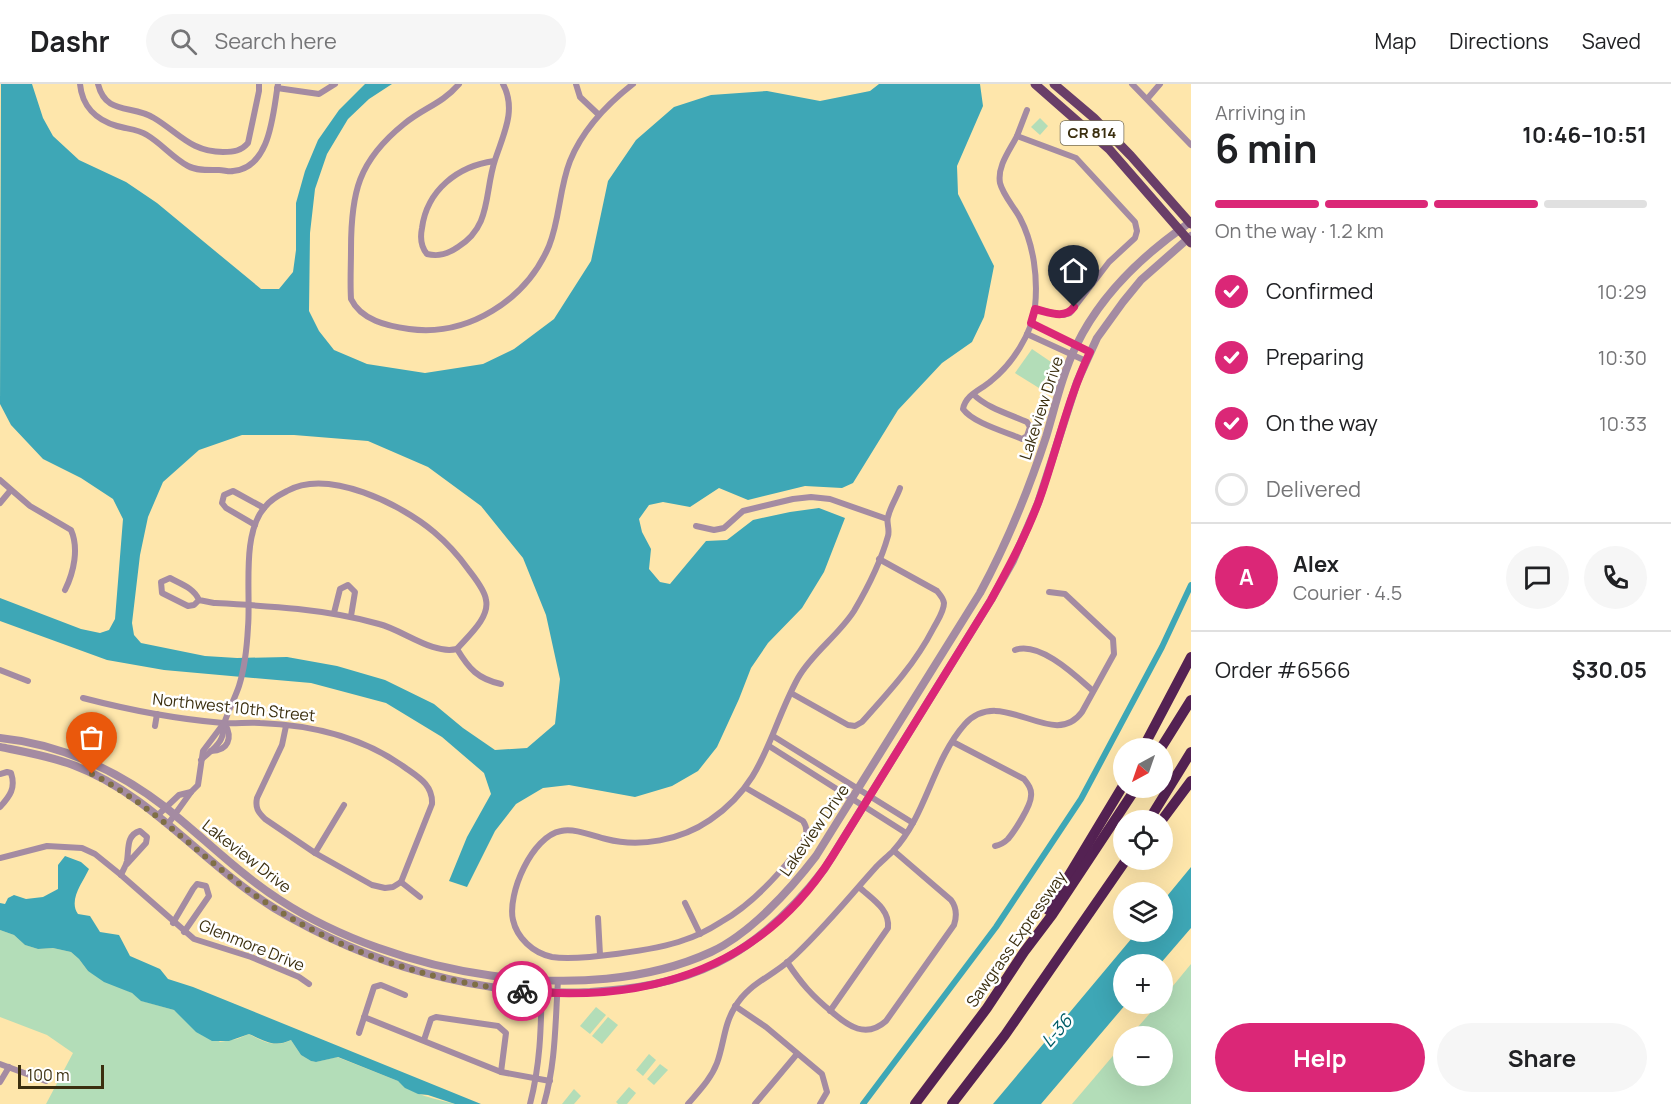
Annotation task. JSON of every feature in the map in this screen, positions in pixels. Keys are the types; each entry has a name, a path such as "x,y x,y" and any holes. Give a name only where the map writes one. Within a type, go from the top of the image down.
{"highway":[{"path":"1148,738 1191,657"},
{"path":"1167,738 1191,700"},
{"path":"1155,810 1191,752"},
{"path":"1169,810 1191,781"},
{"path":"1024,952 1116,798"},
{"name":"Sawgrass Expressway","path":"915,1104 987,1008 1082,872 1130,798"},
{"path":"952,1104 1005,1035 1120,870"},
{"path":"1118,873 1121,870"}],"main road":[{"name":"CR 814","path":"1035,84 1072,114 1109,149 1179,230 1190,239"},
{"name":"CR 814","path":"1054,84 1131,156 1190,223"},
{"path":"1072,114 1080,106"}],"street":[{"path":"80,84 90,111 98,118 116,126 144,133 186,165 195,169 233,171 246,168 254,162 265,147 277,85 319,94 335,84"},
{"path":"98,84 100,93 107,101 119,108 153,117 196,148 209,152 234,152 243,148 248,142 259,84"},
{"path":"459,84 440,102 406,121 390,135 375,153 363,173 354,197 351,223 351,299 356,309 366,317 410,329 433,330 454,327 478,319 504,304 523,287 538,267 549,245 570,161 583,136 598,114 633,84"},
{"path":"495,160 479,163 448,179 437,190 424,215 421,231 423,249 427,254 442,255 452,251 471,237 484,216 495,160 506,132 509,116 506,89 503,84"},
{"path":"576,84 580,97 598,114"},
{"path":"1132,84 1191,145"},
{"path":"1148,98 1160,84"},
{"path":"973,394 980,401 1028,422 1030,428 1027,436 1022,439 967,414 963,408 965,401 973,394 991,381 1005,366 1027,334 1035,309 1035,267 1027,232 1000,183 1003,162 1017,136 1027,110"},
{"path":"1017,136 1076,158 1135,222 1137,231 1135,238 1109,262 1070,314 1063,315 1035,309"},
{"name":"Lakeview Drive","path":"0,738 27,742 78,757 124,779 164,807 244,875 271,894 318,922 357,941 417,962 448,969 558,981 618,977 662,969 712,952 773,906 816,856 980,593 1017,520 1072,355 1093,317 1141,261 1190,223"},
{"name":"Lakeview Drive","path":"0,747 38,754 74,765 109,783 158,815 239,884 272,907 346,946 391,964 490,988 557,993 633,988 686,976 718,963 750,943 795,905 825,868 997,590 1029,526 1086,361 1097,338 1136,286 1190,239"},
{"path":"1031,323 1090,352"},
{"path":"1027,334 1086,361"},
{"path":"0,480 10,491 46,517 71,530 75,542 74,554 71,577 65,590"},
{"path":"168,824 198,785 203,751 225,723 240,683 246,651 248,606 251,541 255,525 264,507 289,489 307,484 345,487 392,505 421,522 456,553 486,598 486,608 482,618 457,649 441,650 382,624 351,616 334,613 248,606 199,600"},
{"path":"746,788 804,821 808,828 807,835 769,884 723,921 683,941 600,955 551,957 526,944 517,932 512,918 512,902 518,881 532,853 551,835 561,831 636,843 659,841 685,834 708,822 746,788 769,746 799,677 853,612 889,534 887,519 900,488"},
{"path":"0,502 10,491"},
{"path":"255,525 226,508 222,503 224,495 232,491 264,507"},
{"path":"696,526 714,530 724,528 743,511 811,497 830,499 887,519"},
{"path":"791,693 848,725 855,726 862,722 907,672 925,644 944,605 943,598 937,591 879,559"},
{"path":"170,578 196,593 199,600 194,605 188,606 162,593 161,582 170,578"},
{"path":"334,613 340,589 348,585 355,592 351,616"},
{"path":"688,1104 712,1074 724,1032 735,1006 753,985 788,962 894,851 913,823 936,771 967,722 981,712 1000,711 1048,724 1064,725 1077,718 1114,654 1115,646 1113,639 1065,594 1049,592"},
{"path":"949,643 960,651"},
{"path":"1015,650 1029,648 1060,663 1093,691"},
{"path":"457,649 470,668 487,681 501,684"},
{"path":"0,670 28,681"},
{"name":"Northwest 10th Street","path":"83,698 157,714 225,723 304,726 326,730 375,749 426,783 433,797 401,882"},
{"path":"155,726 157,714"},
{"path":"201,760 211,751 221,749 229,740 225,723"},
{"path":"286,726 282,745 261,787 255,805 265,819 315,854 372,885 385,888 393,887 401,882 420,897"},
{"path":"773,736 913,823"},
{"path":"953,742 1024,779 1031,791 1030,803 1008,839 1001,845 995,846"},
{"path":"769,746 906,833"},
{"path":"0,774 11,773 14,787 0,807"},
{"path":"158,815 179,795 191,792"},
{"path":"315,854 344,805"},
{"path":"121,875 127,864 146,843 147,837 140,831 135,832 129,838 127,864"},
{"name":"Glenmore Drive","path":"0,858 47,846 82,848 95,854 121,875 194,939 250,957 299,977 309,984"},
{"path":"788,962 806,989 847,1026 856,1030 868,1030 886,1021 954,925 956,912 951,900 894,851"},
{"name":"Glenmore Drive","path":"174,923 197,884 206,885 209,896 184,932"},
{"path":"831,1011 888,928 887,915 883,909 859,887"},
{"path":"686,903 700,934"},
{"path":"598,918 600,955"},
{"path":"683,963 686,976"},
{"path":"530,1104 537,1080 541,1047 542,980"},
{"path":"544,1104 555,1048 558,981"},
{"path":"358,1033 375,987 381,985 405,995"},
{"path":"735,1006 766,1027 822,1074 826,1086 825,1098 820,1104"},
{"path":"364,1017 501,1072 550,1082"},
{"path":"424,1040 431,1019 436,1017 498,1026 506,1034 501,1072"},
{"path":"755,1104 797,1054"},
{"path":"0,1064 46,1081"},
{"path":"0,1082 9,1068"}],"green space":[{"path":"1040,118 1048,126 1040,135 1031,127"},
{"path":"1032,349 1054,364 1039,388 1015,373"},
{"path":"0,930 14,935 25,945 38,949 53,948 71,952 88,971 132,993 142,1001 174,1010 220,1042 249,1034 275,1044 291,1040 301,1055 311,1061 337,1057 398,1081 417,1093 455,1104 46,1104 73,1053 47,1035 0,1017"},
{"path":"1191,964 1191,1104 1072,1104 1113,1056 1113,1086 1173,1086 1173,1026 1139,1026 1149,1014 1173,1014 1173,986"},
{"path":"596,1007 606,1015 590,1034 580,1026"},
{"path":"608,1017 618,1025 602,1044 592,1036"},
{"path":"649,1054 656,1060 643,1076 636,1070"},
{"path":"660,1064 668,1070 654,1085 647,1079"},
{"path":"629,1087 636,1093 627,1104 618,1104 616,1102"},
{"path":"574,1089 581,1096 574,1104 562,1104"}],"water":[{"path":"1,84 32,84 43,118 53,136 79,160 126,182 157,203 261,289 279,289 293,272 296,250 296,203 305,171 318,140 339,110 365,84 392,84 369,99 348,119 327,154 315,189 310,233 309,311 319,331 334,350 367,364 425,373 483,364 514,349 554,319 591,261 608,181 636,140 674,107 711,95 767,91 820,101 870,91 879,84 980,84 983,106 957,166 958,194 994,266 984,317 972,342 942,363 898,410 853,483 842,488 805,486 748,500 719,488 690,507 663,502 649,505 639,519 642,532 651,549 649,569 660,582 670,584 706,541 727,540 753,520 819,508 845,518 824,572 802,608 768,643 751,668 717,747 698,771 672,786 635,797 569,785 543,788 516,804 495,831 467,887 449,881 467,837 491,794 484,773 442,737 386,703 311,683 164,670 107,660 0,621 0,598 81,629 100,633 109,630 115,619 123,519 113,499 81,478 43,459 11,425 0,404","holes":["242,435 294,435 368,441 428,467 481,506 523,558 546,615 560,679 555,724 527,748 495,750 434,704 385,680 337,666 287,657 205,656 141,643 134,635 132,623 140,555 148,517 163,482 199,450"]},
{"path":"65,856 81,862 89,869 76,897 75,909 78,914 90,916 100,932 119,935 130,956 160,969 168,979 193,987 481,1104 455,1104 418,1094 405,1088 398,1081 338,1057 311,1061 301,1055 291,1040 274,1043 249,1034 229,1041 212,1041 196,1032 174,1010 141,1001 132,993 104,982 88,971 71,952 53,948 38,949 25,945 14,935 0,930 0,903 5,904 8,898 14,895 26,899 43,897 58,889 58,865"},
{"path":"1191,867 1191,928 1169,954 1119,954 1129,942 1173,942 1173,889"},
{"name":"L-36","path":"1113,961 1113,1014 1118,1014 1041,1104 993,1104"}],"waterway":[{"path":"863,1104 996,927 1081,799 1162,647 1191,585"}],"way so far":[{"path":"92,774 158,815 239,884 305,926 391,964 490,988 522,991"}],"route":[{"path":"522,991 557,993 615,990 648,986 686,976 718,963 750,943 807,893 832,857 991,600 1029,526 1077,382 1090,352 1031,323 1035,309 1063,315 1070,314 1074,307"}]}
